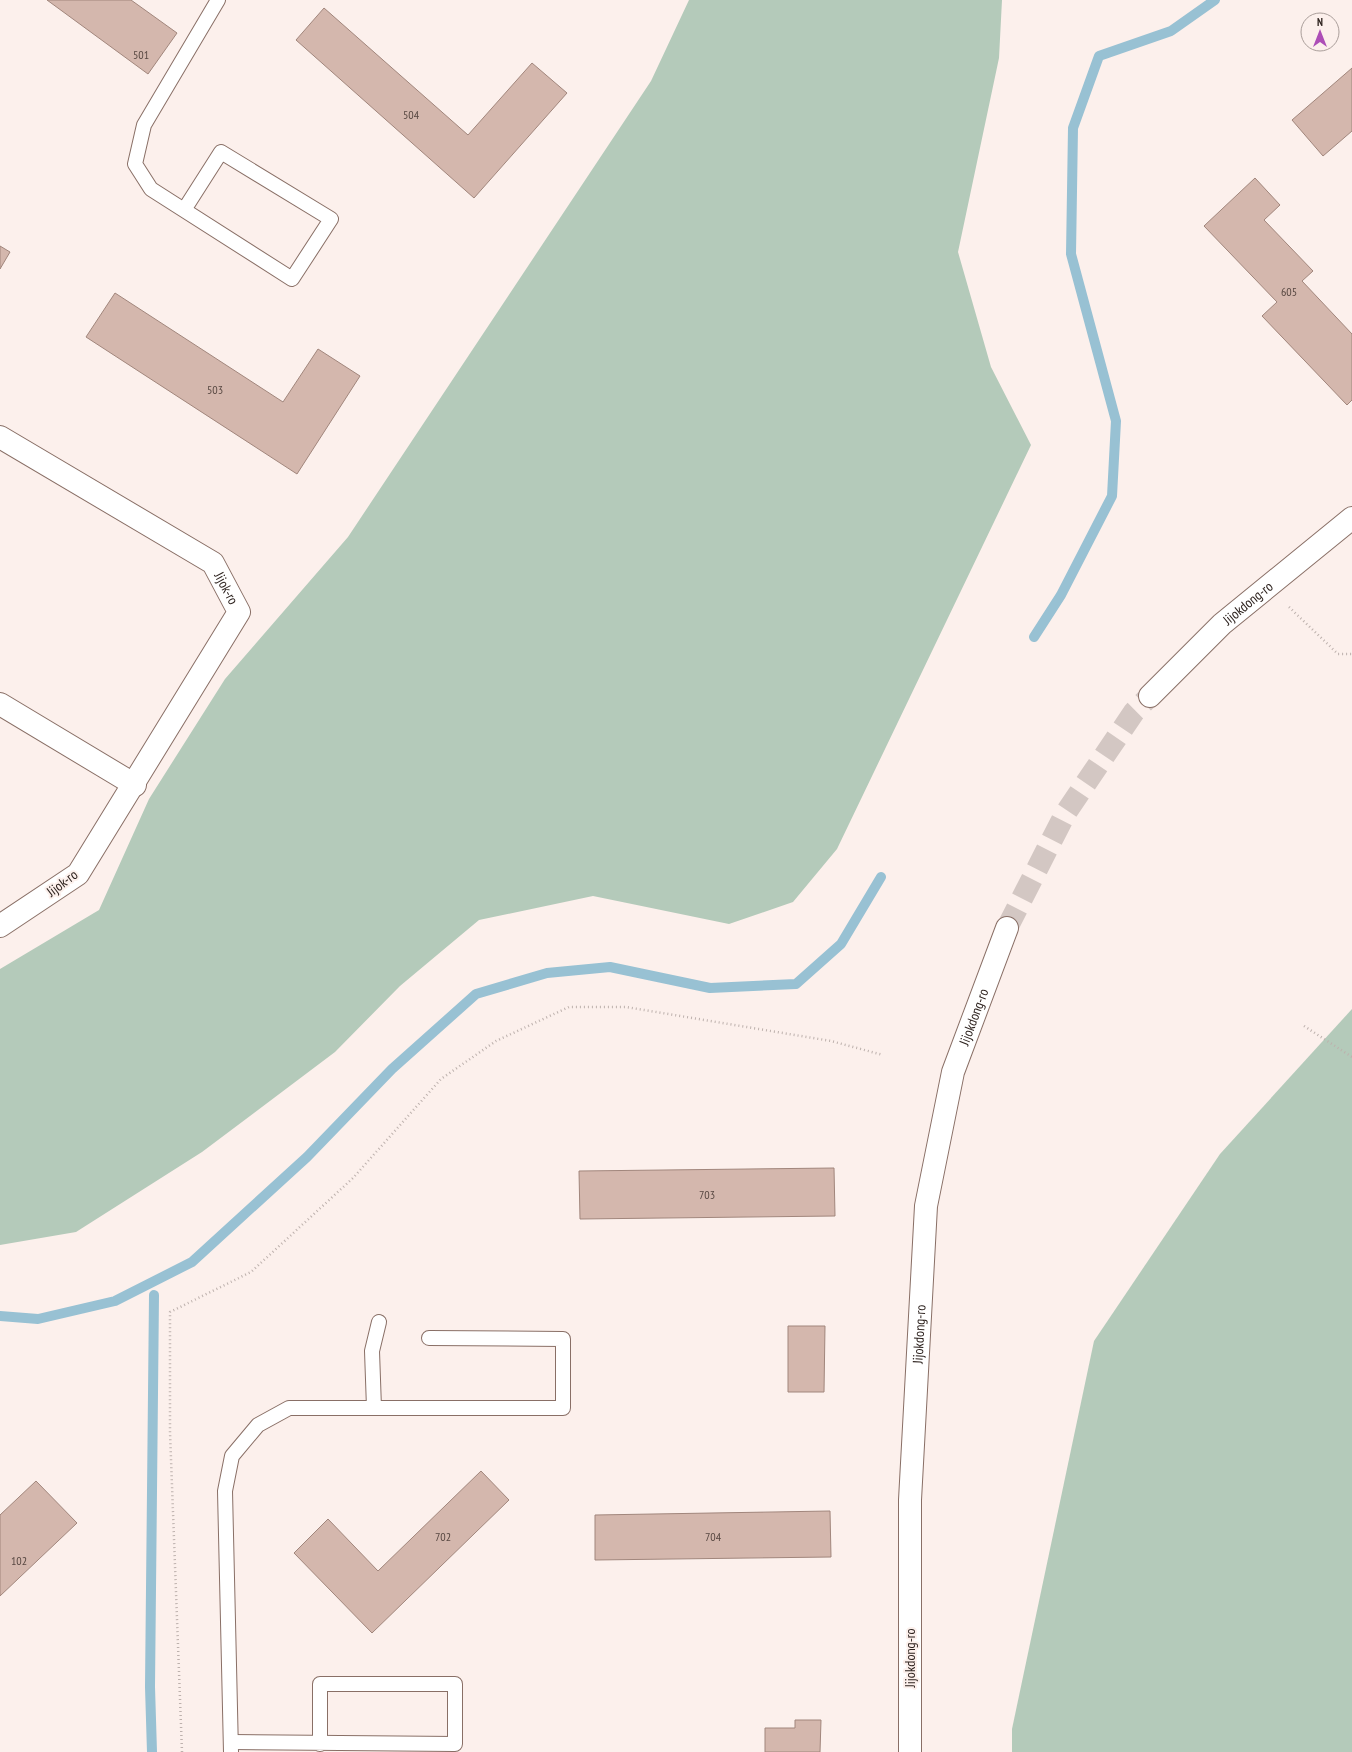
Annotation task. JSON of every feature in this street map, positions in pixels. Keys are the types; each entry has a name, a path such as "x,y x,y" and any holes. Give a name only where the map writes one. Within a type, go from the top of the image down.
{"street":[{"name":"Jijok-ro","path":"0,436 213,563 239,612 135,785 78,874 0,926"},
{"name":"Jijokdong-ro","path":"1150,696 1222,624 1352,518"},
{"path":"0,704 135,785"},
{"name":"Jijokdong-ro","path":"910,1752 910,1500 926,1206 953,1072 1007,928"}],"lane":[{"path":"184,210 221,152 331,219 292,279 151,189 135,164 144,125 218,0"},
{"path":"374,1408 372,1350 379,1322"},
{"path":"320,1744 320,1684 455,1684 455,1744 320,1744 231,1747 225,1491 232,1456 258,1425 288,1408 564,1408 564,1340 429,1338"}],"path":[{"path":"1267,587 1338,654 1352,654"},
{"path":"182,1752 170,1432 170,1312 251,1272 352,1178 441,1079 496,1041 569,1007 626,1007 831,1041 883,1055"},
{"path":"1304,1026 1352,1057"}],"green space":[{"path":"689,0 1002,0 999,58 958,252 991,367 1031,445 837,849 793,902 729,924 593,896 479,920 400,986 335,1052 202,1152 76,1232 0,1245 0,969 99,910 149,799 225,679 348,537 651,81"},
{"path":"1352,1009 1352,1752 1012,1752 1012,1729 1094,1341 1220,1154"}],"building":[{"path":"47,0 131,0 177,33 148,74"},
{"path":"324,8 468,135 532,63 567,93 474,198 296,40"},
{"path":"1352,68 1352,131 1323,156 1292,120"},
{"path":"1255,178 1280,205 1264,220 1313,271 1302,281 1352,334 1352,400 1347,405 1262,316 1277,302 1204,226"},
{"path":"0,246 10,252 0,269"},
{"path":"115,293 283,402 318,349 360,376 297,474 86,337"},
{"path":"834,1168 835,1216 580,1219 579,1171"},
{"path":"788,1326 825,1326 824,1392 788,1392"},
{"path":"481,1471 509,1500 372,1633 294,1553 328,1519 378,1571"},
{"path":"36,1481 77,1523 0,1596 0,1515"},
{"path":"830,1511 831,1557 595,1560 595,1515"},
{"path":"795,1720 821,1720 820,1752 765,1752 765,1728 795,1728"}],"waterway":[{"path":"1034,637 1061,595 1112,496 1116,421 1071,254 1073,128 1099,56 1171,31 1215,0"},
{"path":"0,1316 38,1319 115,1301 192,1262 307,1157 392,1069 476,994 547,973 610,967 710,988 796,984 841,944 881,877"},
{"path":"152,1752 150,1687 154,1295"}],"tunnel":[{"path":"1007,928 1065,814 1134,712 1150,696"}]}
